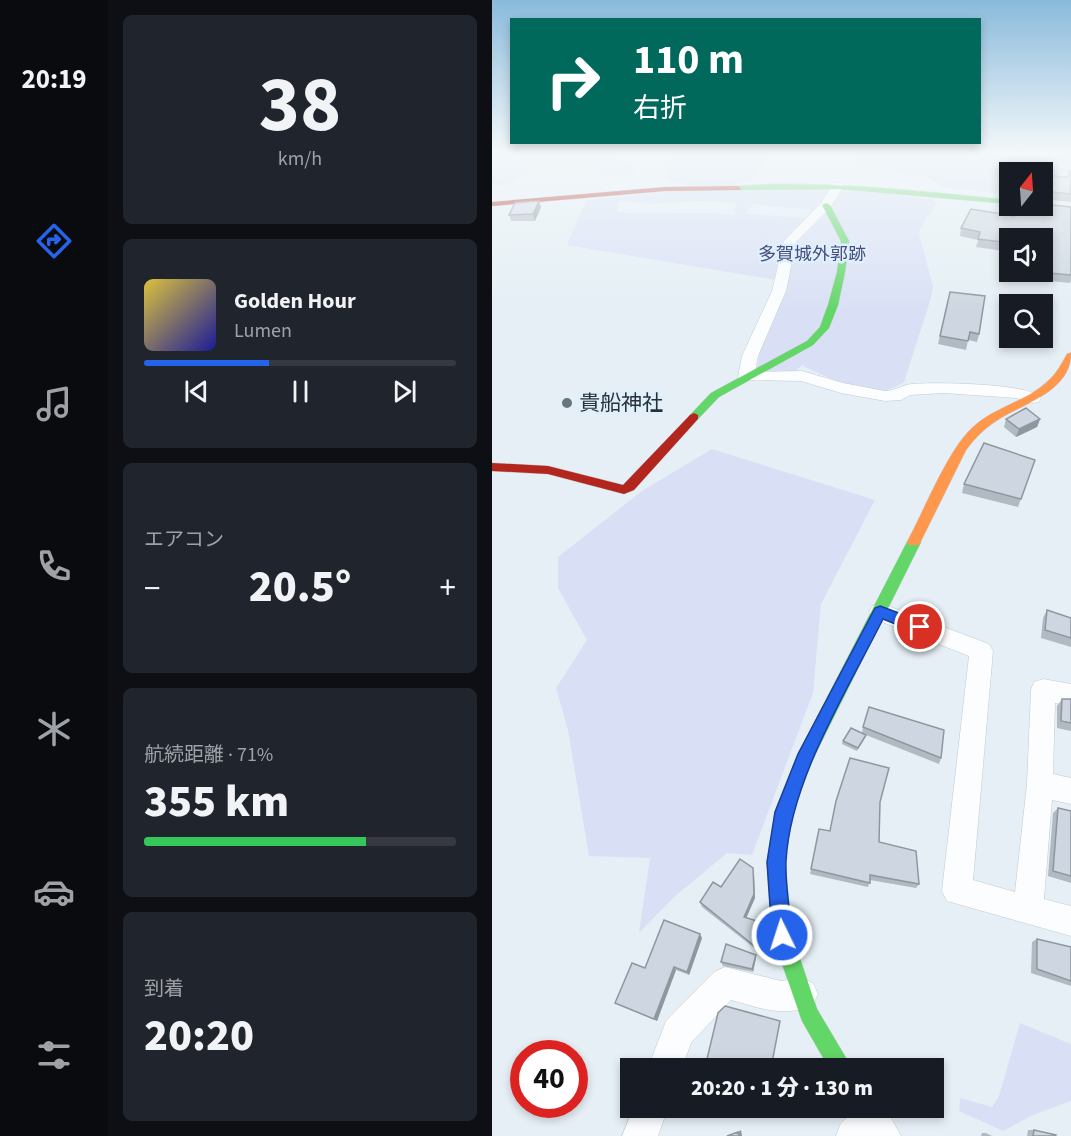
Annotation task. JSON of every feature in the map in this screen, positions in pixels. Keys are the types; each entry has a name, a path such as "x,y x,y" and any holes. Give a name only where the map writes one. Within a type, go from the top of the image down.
{"street":[{"path":"492,467 548,470 624,490 714,395 810,343 824,328 833,305 845,249 843,234 826,205 790,241 779,291 750,356 746,377"},
{"path":"835,1058 809,1014 782,935 776,862 784,812 804,760 826,714 880,612 961,448 984,424 1047,391 1062,377 1071,356"},
{"path":"746,377 802,376 841,388 885,396 895,396 914,388 944,388 1017,393 1032,398"},
{"path":"880,612 981,651 957,891 1071,921"},
{"path":"1028,910 1040,784 1043,690 1071,695"},
{"path":"1040,784 1071,791"},
{"path":"669,1058 678,1033 725,983 781,997 802,994"},
{"path":"640,1136 647,1118"}],"green space":[{"name":"多賀城外郭跡","path":"584,205 619,205 617,212 735,215 736,213 733,212 736,205 752,205 745,214 806,218 811,210 763,205 936,205 919,233 933,287 930,301 904,382 887,390 878,391 832,379 803,364 793,373 774,373 757,367 760,350 788,282 567,245"},
{"path":"712,449 875,500 821,604 813,693 752,855 727,853 674,897 639,933 650,858 589,856 568,730 556,688 587,640 558,588 558,557 642,491"},
{"path":"1020,1023 1071,1044 1071,1101 1033,1115 1003,1131 959,1111 960,1098 992,1107 999,1096"}],"building":[{"path":"514,205 537,205 533,214 509,215"},
{"path":"1053,205 1071,207 1071,275 1053,273 1053,228 999,228 999,242 978,239 980,232 961,228 971,209 999,214 999,216 1053,216"},
{"path":"950,292 985,296 979,334 970,332 968,341 940,336"},
{"path":"1026,408 1040,419 1019,429 1006,419"},
{"path":"984,443 1035,460 1021,499 964,484"},
{"path":"1047,610 1071,618 1071,638 1045,630"},
{"path":"1062,699 1071,699 1071,723 1061,721"},
{"path":"869,707 944,730 941,758 863,727"},
{"path":"851,728 866,735 858,748 843,741"},
{"path":"850,758 889,768 880,802 879,842 916,851 919,884 870,875 870,883 811,869 819,829 830,831 836,801"},
{"path":"1058,808 1071,811 1071,876 1053,871"},
{"path":"740,859 753,868 754,894 744,917 757,921 760,936 757,948 700,902 713,882 721,887"},
{"path":"664,920 700,934 687,972 674,967 654,1019 615,1003 632,963 645,968"},
{"path":"1037,939 1071,947 1071,981 1037,969"},
{"path":"726,944 756,955 752,969 721,962"},
{"path":"725,1006 780,1021 773,1058 707,1058 718,1013"},
{"path":"1034,1130 1056,1135 1033,1136"},
{"path":"738,1132 739,1136 727,1136"}],"traffic: fast":[{"path":"694,417 715,395 810,343 824,328 833,305 841,272 845,241 826,205"},
{"path":"835,1058 809,1014 782,935 776,862 784,812 804,760 914,542"}],"traffic: slow":[{"path":"914,542 961,449 972,434 993,418 1043,391 1063,371 1071,356"}],"traffic: jam":[{"path":"492,467 548,470 624,490 630,487 694,417"}],"place":[{"name":"貴船神社","path":"567,403"}],"route":[{"path":"782,935 776,862 784,812 804,760 880,612 920,627"}]}
